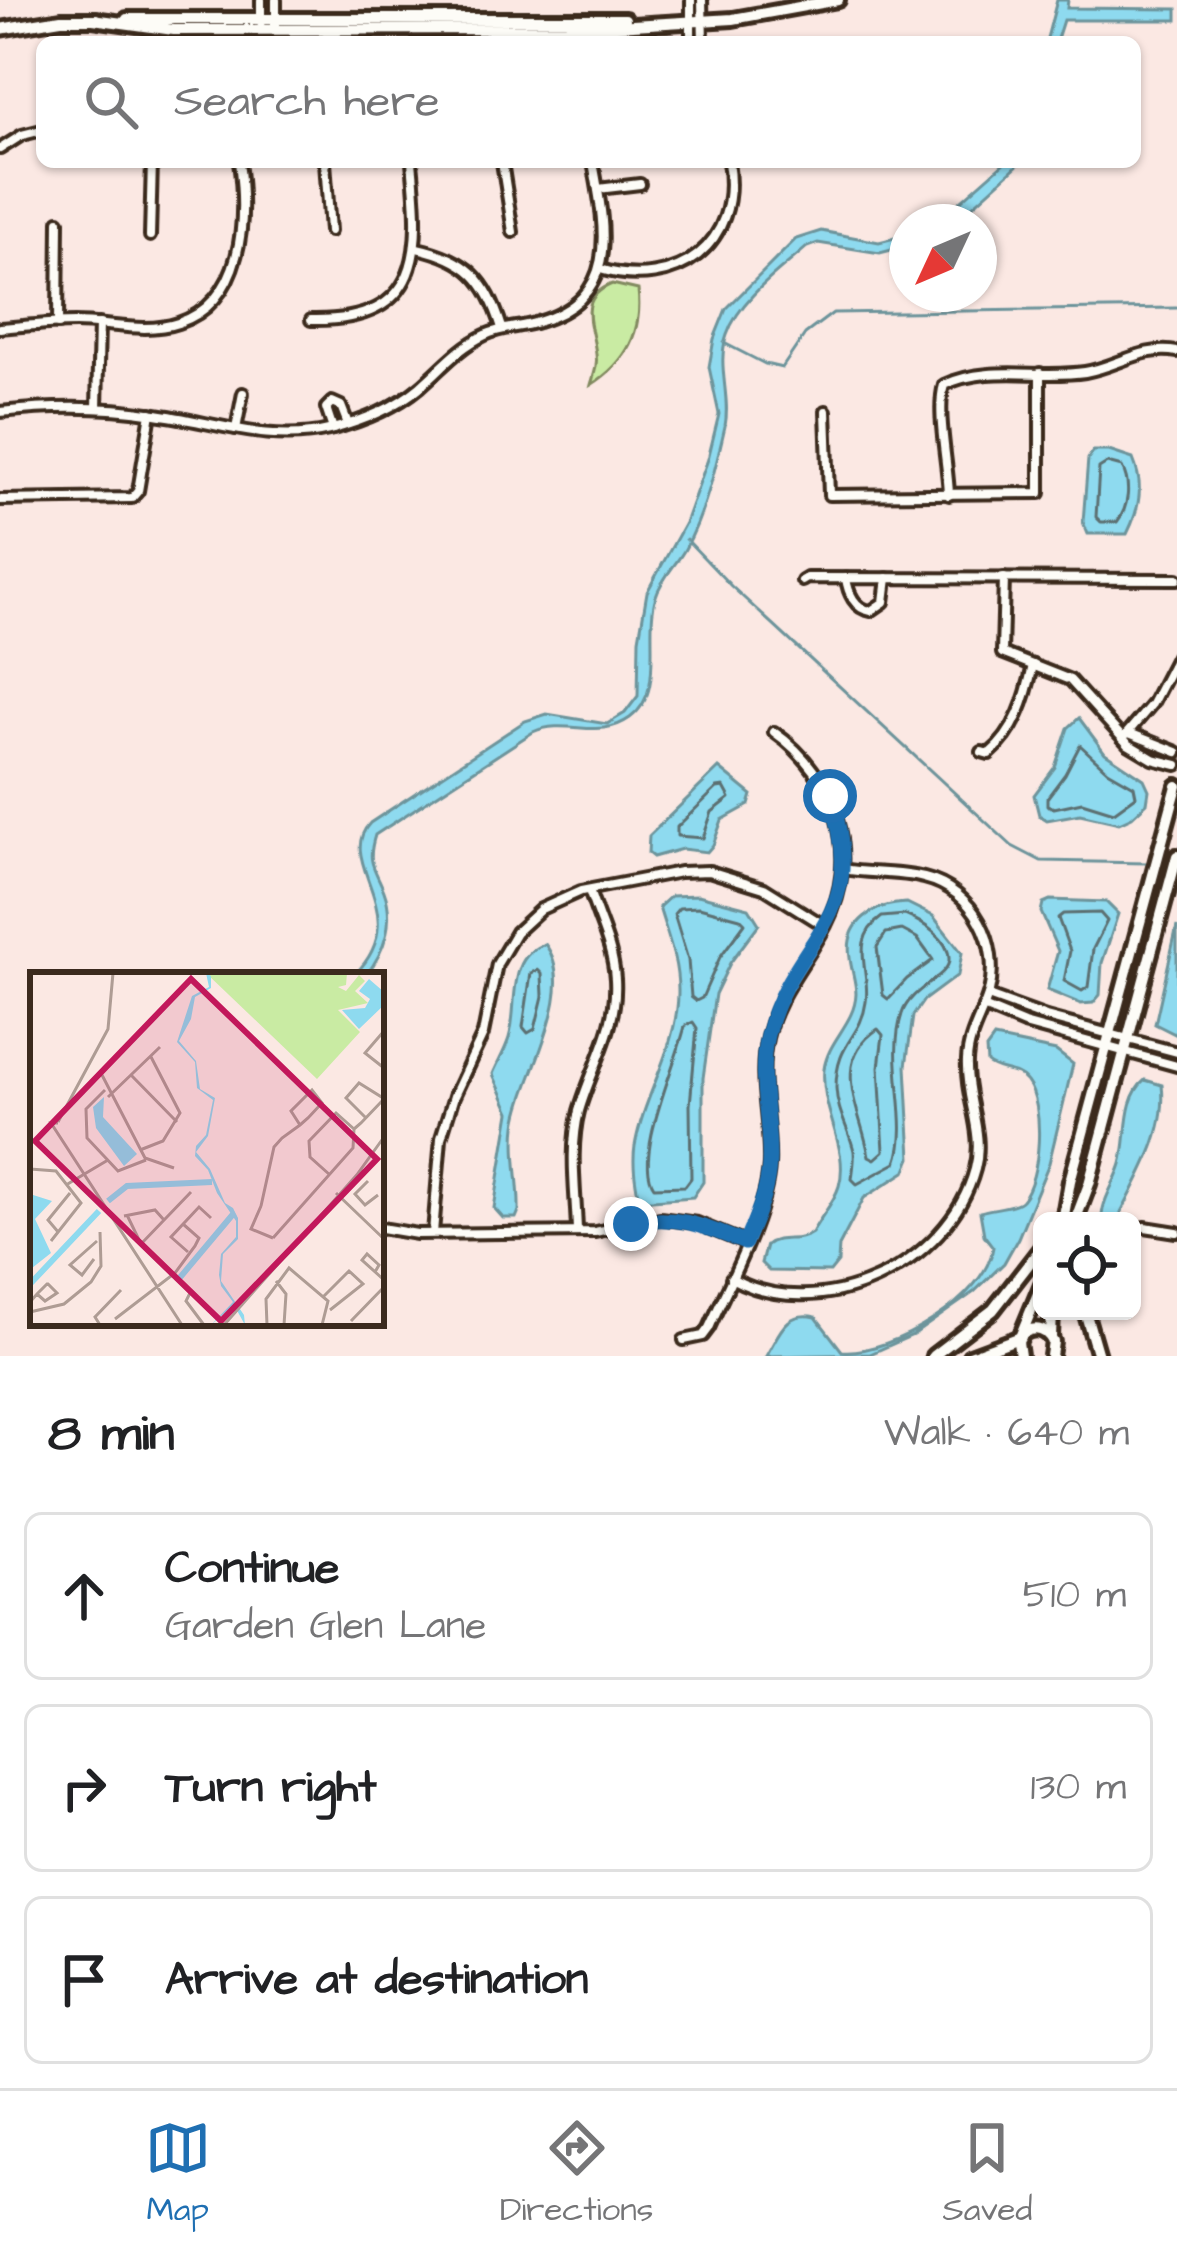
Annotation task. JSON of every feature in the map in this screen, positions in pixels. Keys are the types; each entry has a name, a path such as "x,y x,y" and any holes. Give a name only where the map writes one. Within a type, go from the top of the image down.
{"main road":[{"path":"0,29 61,20 174,30 595,16 697,20 779,14 838,0"},
{"path":"1062,1212 1177,786"},
{"path":"1081,1212 1177,856"},
{"path":"933,1356 993,1310 1033,1259"},
{"path":"1021,1356 1018,1348 1033,1308"},
{"path":"1052,1320 1052,1355"},
{"path":"1087,1320 1098,1356"},
{"path":"970,1356 1036,1329 1051,1337"}],"street":[{"path":"261,25 262,0"},
{"path":"276,0 276,25"},
{"path":"692,0 701,36"},
{"path":"693,36 702,0"},
{"path":"0,149 36,132"},
{"path":"150,236 152,168"},
{"path":"0,328 99,324 154,328 179,323 204,310 226,284 237,261 242,216 239,168"},
{"path":"325,168 330,231"},
{"path":"311,320 345,320 379,306 408,274 417,248 419,205 413,168"},
{"path":"503,168 513,232"},
{"path":"0,412 97,408 292,435 347,424 406,398 467,345 502,328 563,313 590,289 605,244 593,168"},
{"path":"600,269 649,275 673,269 699,254 726,215 730,168"},
{"path":"598,189 640,184"},
{"path":"58,324 59,221"},
{"path":"417,248 445,254 467,268 495,303 502,328"},
{"path":"97,408 99,324"},
{"path":"950,495 939,403 944,385 990,373 1084,372 1144,352 1177,352"},
{"path":"826,410 829,495 1040,493 1040,373"},
{"path":"236,429 243,393"},
{"path":"333,429 326,412 332,402 341,406 347,424"},
{"path":"0,500 132,497 151,413"},
{"path":"846,578 854,601 871,611 884,602 887,578"},
{"path":"1004,578 1002,653 1070,680 1141,753 1177,765"},
{"path":"802,581 1177,579"},
{"path":"1125,735 1152,704 1177,656"},
{"path":"982,752 989,754 1011,729 1033,665"},
{"path":"684,1340 706,1332 765,1190 769,1167 762,1087 767,1035 785,988 825,926 843,869 839,824 823,781 798,750 774,732"},
{"path":"1125,735 1177,752"},
{"path":"731,1278 792,1295 848,1289 906,1262 940,1231 963,1198 977,1156 966,1066 969,1044 988,996 992,958 986,932 956,893 929,878 843,869"},
{"path":"433,1233 441,1138 454,1096 483,1034 501,954 541,909 570,894 680,872 709,871 764,888 825,926"},
{"path":"577,1231 575,1133 610,1035 616,983 610,946 589,890"},
{"path":"988,996 1177,1066"},
{"path":"983,1007 1024,1024 1108,1040"},
{"path":"1125,1045 1177,1052"},
{"path":"384,1228 433,1233 577,1231 673,1219 697,1223 745,1243"},
{"path":"1145,1227 1177,1232"}],"green space":[{"path":"612,284 638,290 638,319 623,356 591,385 596,358 590,305 593,297"}],"water":[{"path":"1057,0 1068,0 1067,8 1177,9 1177,20 1063,20 1058,36 1048,36"},
{"path":"998,168 1014,168 975,204 957,204"},
{"path":"821,231 879,242 889,240 889,251 880,253 818,243 807,247 741,309 724,346 726,415 718,457 692,535 656,596 651,678 641,707 630,718 606,728 558,727 533,732 375,835 372,859 387,902 388,924 373,966 368,972 356,972 371,952 378,931 361,854 361,838 370,823 525,721 547,714 607,724 625,713 638,696 639,639 647,592 685,523 719,414 709,367 726,309 796,239"},
{"path":"1093,451 1133,459 1139,496 1127,534 1088,534 1083,522 1088,459"},
{"path":"1079,718 1105,753 1144,779 1149,790 1147,803 1119,823 1080,814 1047,820 1039,815 1034,795 1055,767 1068,728"},
{"path":"719,768 752,795 749,805 722,820 707,852 682,849 653,857 648,853 649,836"},
{"path":"698,895 749,908 759,924 730,963 715,994 703,1078 703,1182 693,1197 639,1201 635,1146 677,1010 676,968 659,907 671,896"},
{"path":"1106,902 1118,914 1102,963 1100,995 1093,1003 1081,1004 1047,990 1058,951 1041,912 1043,903"},
{"path":"907,903 933,916 962,953 958,975 924,1000 913,1016 906,1066 911,1158 905,1172 864,1198 830,1272 769,1271 761,1263 766,1245 812,1233 839,1186 841,1157 826,1099 824,1069 855,1004 852,934 873,911"},
{"path":"1177,926 1177,1035 1155,1024"},
{"path":"545,944 554,963 553,1009 516,1126 519,1211 516,1218 503,1218 494,1208 510,1112 493,1074 509,1038 519,971 532,950"},
{"path":"994,1038 1056,1051 1073,1064 1049,1163 1004,1263 974,1292 913,1335 870,1354 766,1356 785,1325 797,1317 816,1317 842,1351 862,1350 910,1333 974,1285 993,1247 984,1235 980,1212 1022,1200 1037,1159 1033,1093 1018,1075 987,1063 986,1049"},
{"path":"1145,1080 1162,1085 1156,1139 1122,1212 1102,1212 1121,1164 1129,1108"}],"waterway":[{"path":"724,343 782,368 805,334 833,313 1177,308"},
{"path":"686,539 1012,846 1041,861 1147,863"}],"route":[{"path":"631,1224 660,1218 686,1221 745,1243 769,1167 762,1087 767,1035 785,988 830,917 842,879 841,835 830,796"}]}
